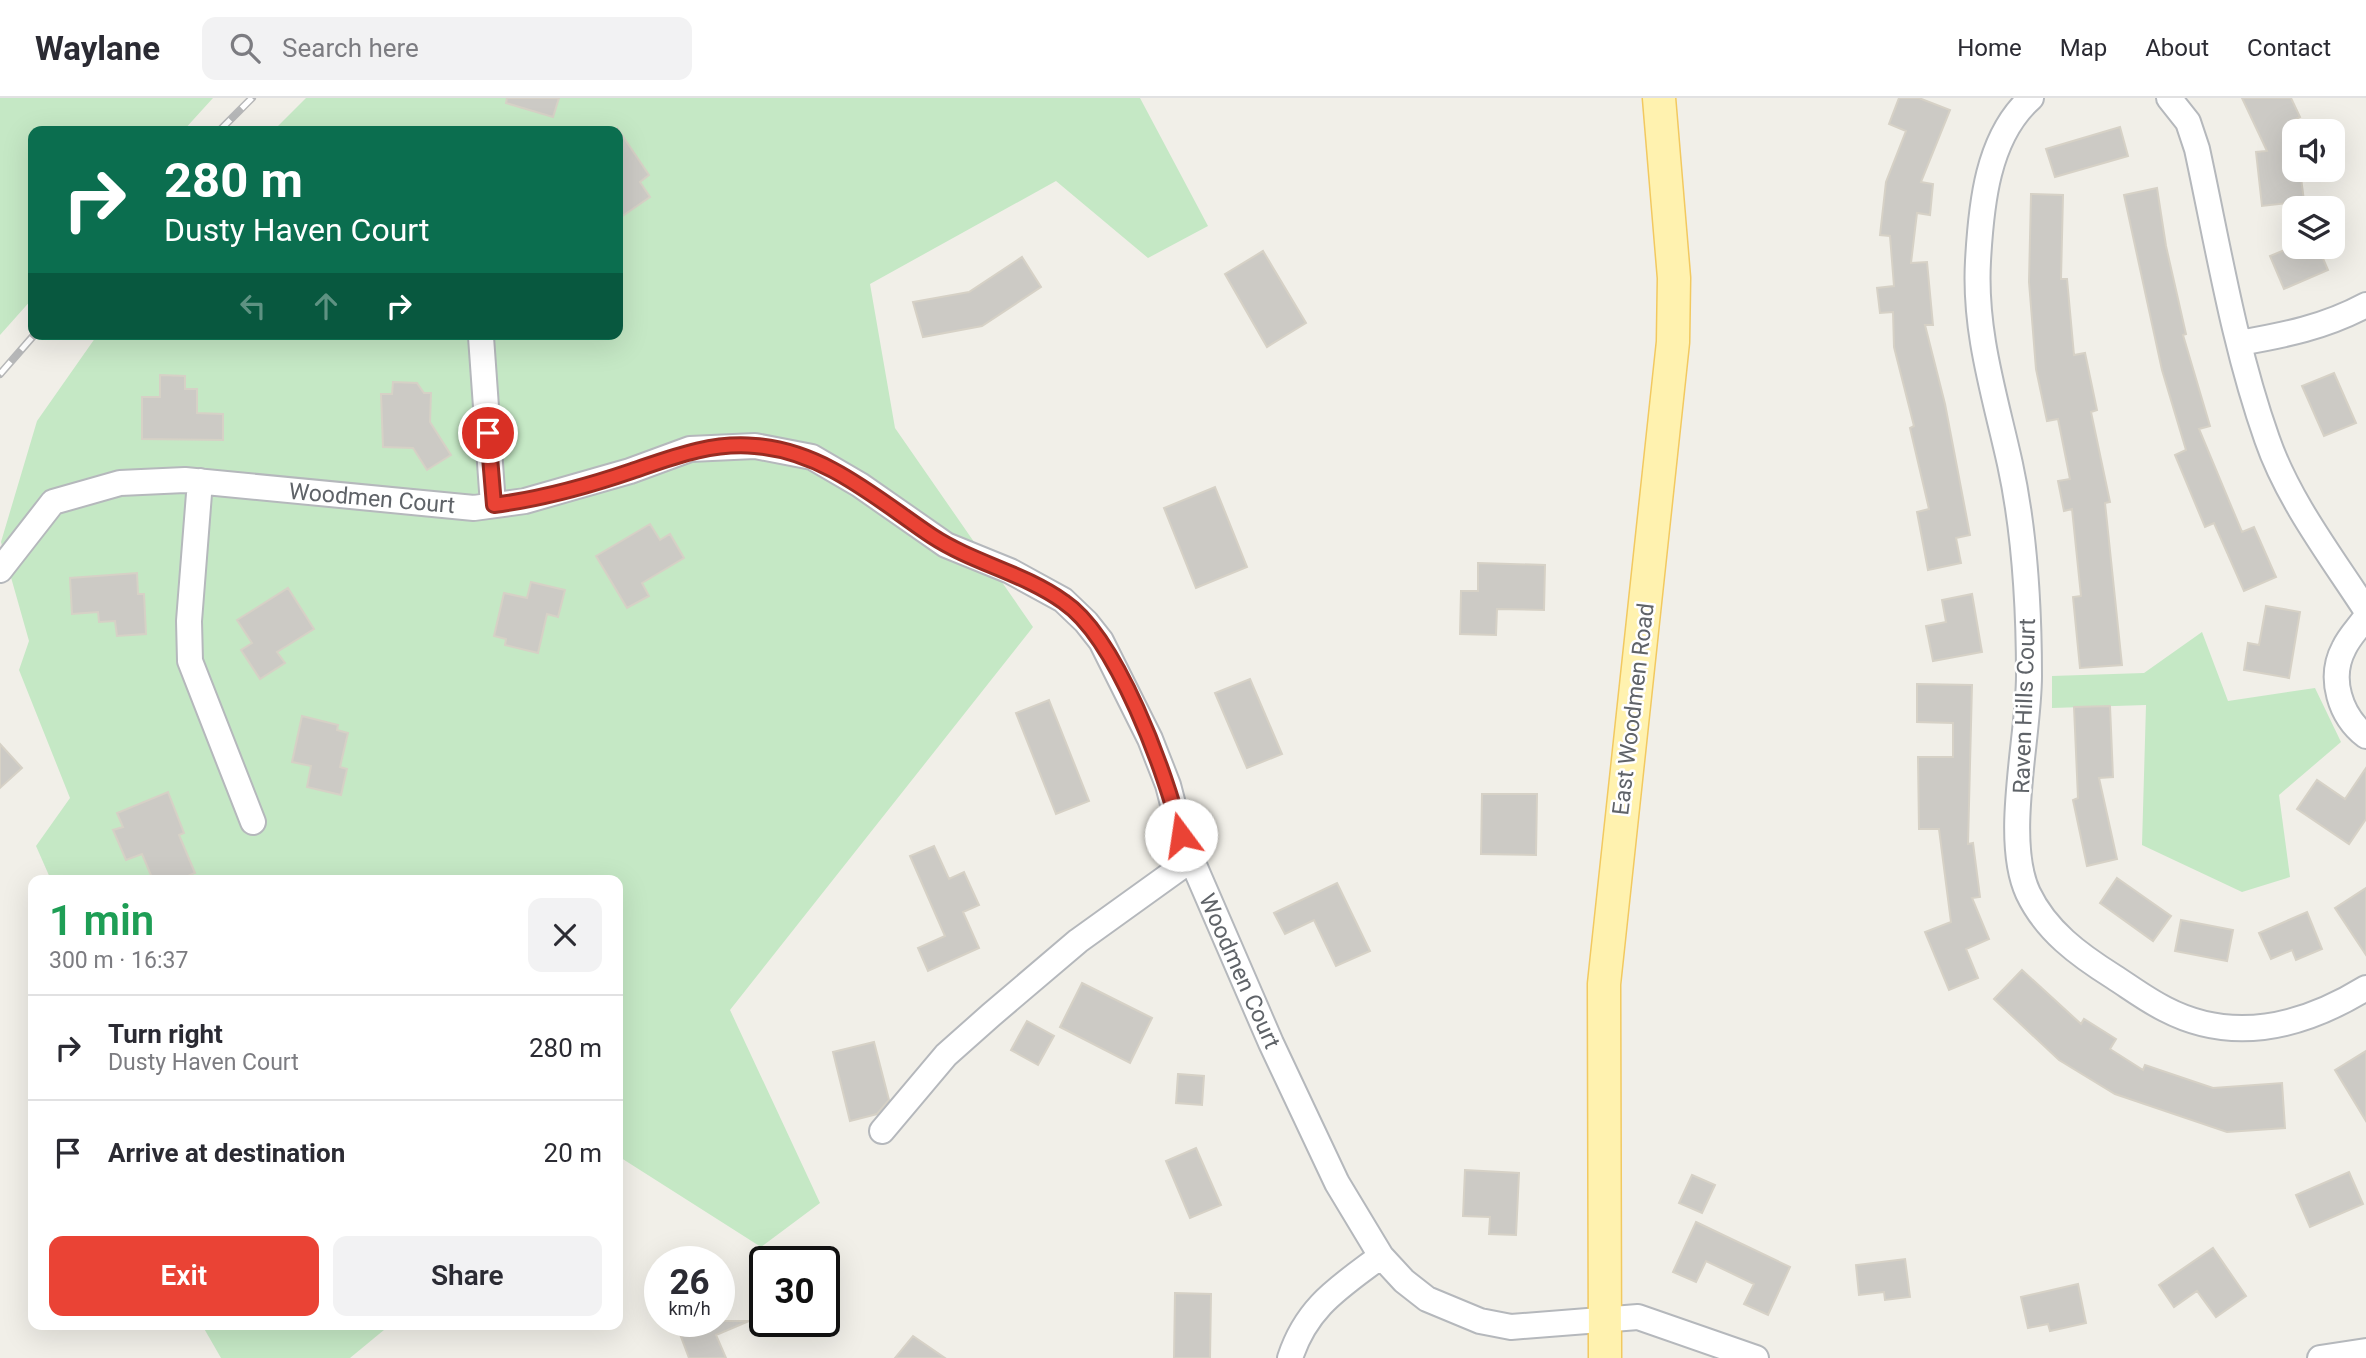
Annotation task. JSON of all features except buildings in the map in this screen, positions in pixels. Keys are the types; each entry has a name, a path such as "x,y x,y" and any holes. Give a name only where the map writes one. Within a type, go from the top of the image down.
{"main road":[{"name":"East Woodmen Road","path":"1605,1358 1604,971 1673,342 1674,278 1659,98"}],"street":[{"name":"Raven Hills Court","path":"2031,98 2011,118 1989,172 1978,260 1977,306 1981,345 2010,466 2027,598 2029,692 2018,832 2020,866 2027,891 2040,916 2059,938 2087,960 2166,1010 2199,1022 2227,1028 2264,1029 2304,1019 2339,1005 2366,988"},
{"path":"2169,98 2188,121 2197,149 2239,343 2267,441 2284,478 2366,610"},
{"path":"2239,343 2305,331 2334,322 2366,305"},
{"path":"481,340 494,505"},
{"name":"Woodmen Court","path":"0,570 53,502 120,483 200,481 474,508 525,501 630,471 690,449 755,446 812,457 860,485 946,545 1010,571 1074,609 1101,642 1150,739 1192,859 1271,1043 1332,1171 1381,1255 1404,1281 1427,1299 1480,1321 1511,1327 1639,1317 1756,1358"},
{"path":"200,481 189,621 190,661 253,822"},
{"path":"2366,617 2343,648 2336,671 2344,711 2354,727 2366,736"},
{"path":"882,1131 938,1063 991,1015 1078,942 1192,859"},
{"path":"1290,1358 1312,1312 1326,1297 1381,1255"},
{"path":"2320,1358 2366,1351"}],"green space":[{"path":"0,98 213,98 188,126 28,126 28,304 0,335"},
{"path":"306,98 1140,98 1208,226 1148,258 1056,181 870,284 895,428 1033,627 730,1010 820,1203 762,1246 623,1159 623,875 49,875 36,846 70,798 19,670 29,641 1,542 37,421 94,340 623,340 623,126 278,126"},
{"path":"2202,632 2228,701 2315,688 2341,742 2279,795 2290,877 2242,892 2142,845 2146,705 2052,708 2052,676 2144,673"},
{"path":"205,1330 384,1330 350,1358 221,1358"}],"railway":[{"path":"224,126 252,98"},
{"path":"0,374 30,340"}],"route":[{"path":"488,433 494,505 525,501 630,471 690,449 755,446 812,457 860,485 946,545 1010,571 1063,600 1086,622 1101,642 1150,739 1168,785 1181,835"}]}
